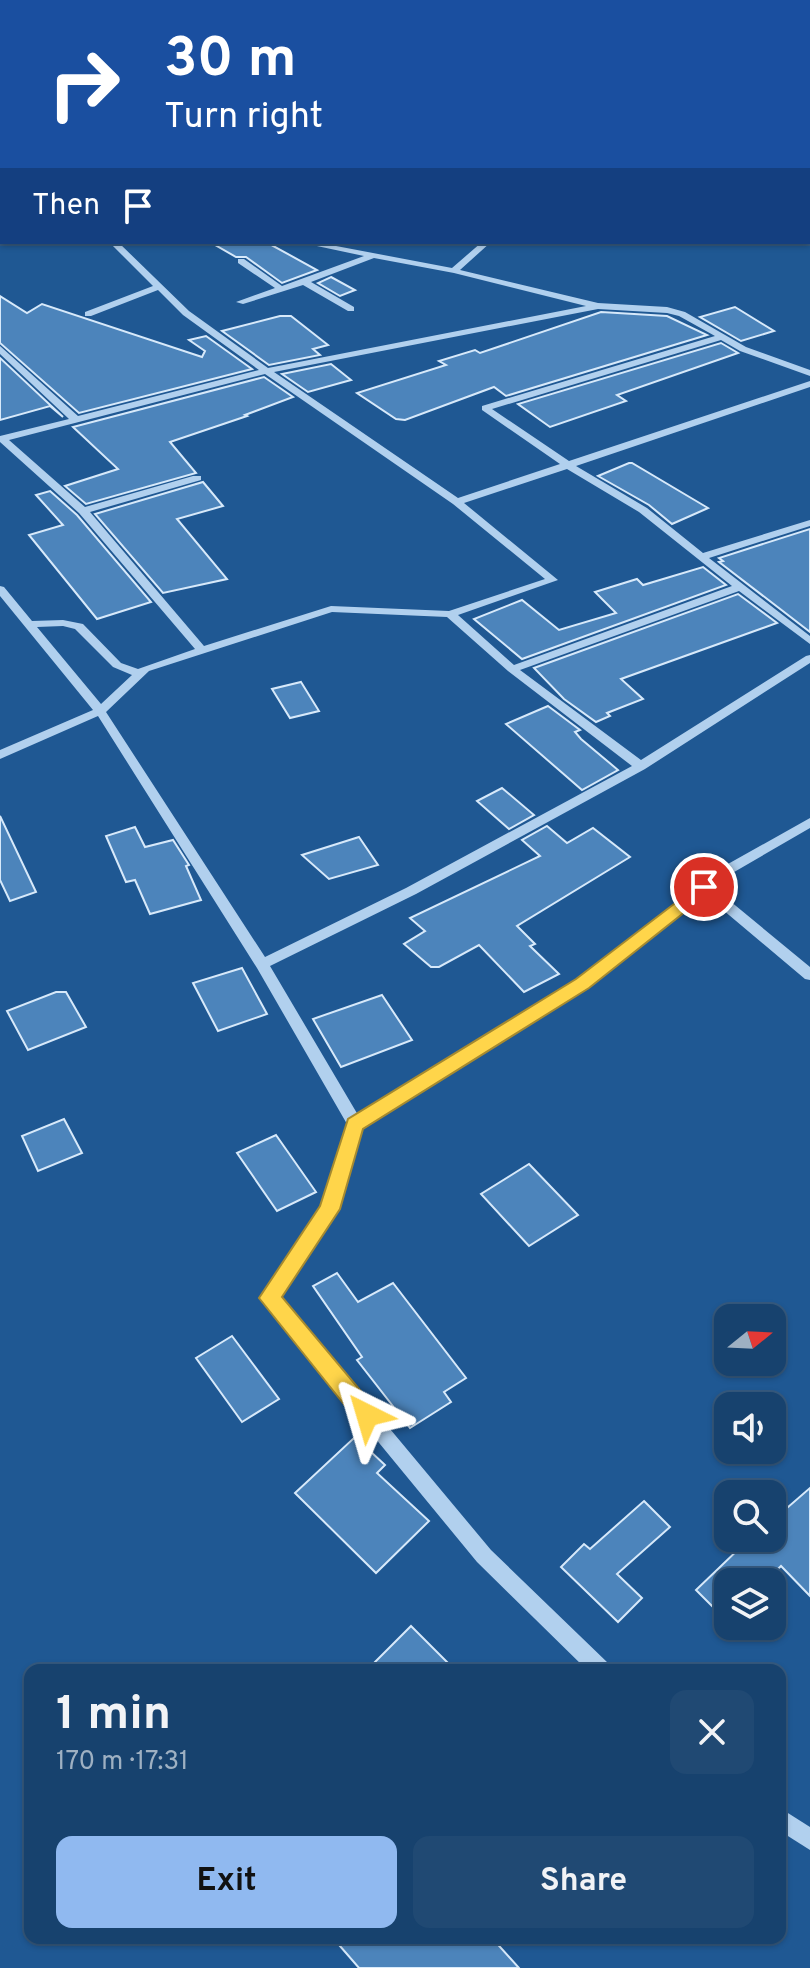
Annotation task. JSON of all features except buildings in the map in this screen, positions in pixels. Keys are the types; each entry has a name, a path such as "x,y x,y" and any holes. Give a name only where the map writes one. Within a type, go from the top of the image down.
{"street":[{"path":"0,755 100,711 145,669 331,609 450,614 553,580 457,502 309,404 186,313 115,244"},
{"path":"312,244 454,271 598,306 667,310 682,314 743,349 810,373"},
{"path":"454,271 485,244"},
{"path":"240,302 372,256"},
{"path":"241,261 281,289"},
{"path":"304,282 351,309"},
{"path":"88,314 158,287"},
{"path":"1,439 267,371 598,306"},
{"path":"722,337 485,408 568,465 643,510 810,641"},
{"path":"0,349 76,420"},
{"path":"457,502 810,384"},
{"path":"1,439 83,511 202,651"},
{"path":"83,511 197,478"},
{"path":"701,557 810,523"},
{"path":"512,669 740,587"},
{"path":"0,589 100,711 262,964 355,1124"},
{"path":"450,614 512,669 641,766"},
{"path":"28,624 79,626 117,665 141,674"},
{"path":"262,964 411,891 641,766 810,658"},
{"path":"595,1664 484,1556 270,1298 330,1209 355,1124 583,983 724,872 810,822"},
{"path":"704,887 810,975"},
{"path":"786,1822 810,1840"}],"route":[{"path":"367,1415 270,1298 330,1209 355,1124 583,983 704,887"}]}
